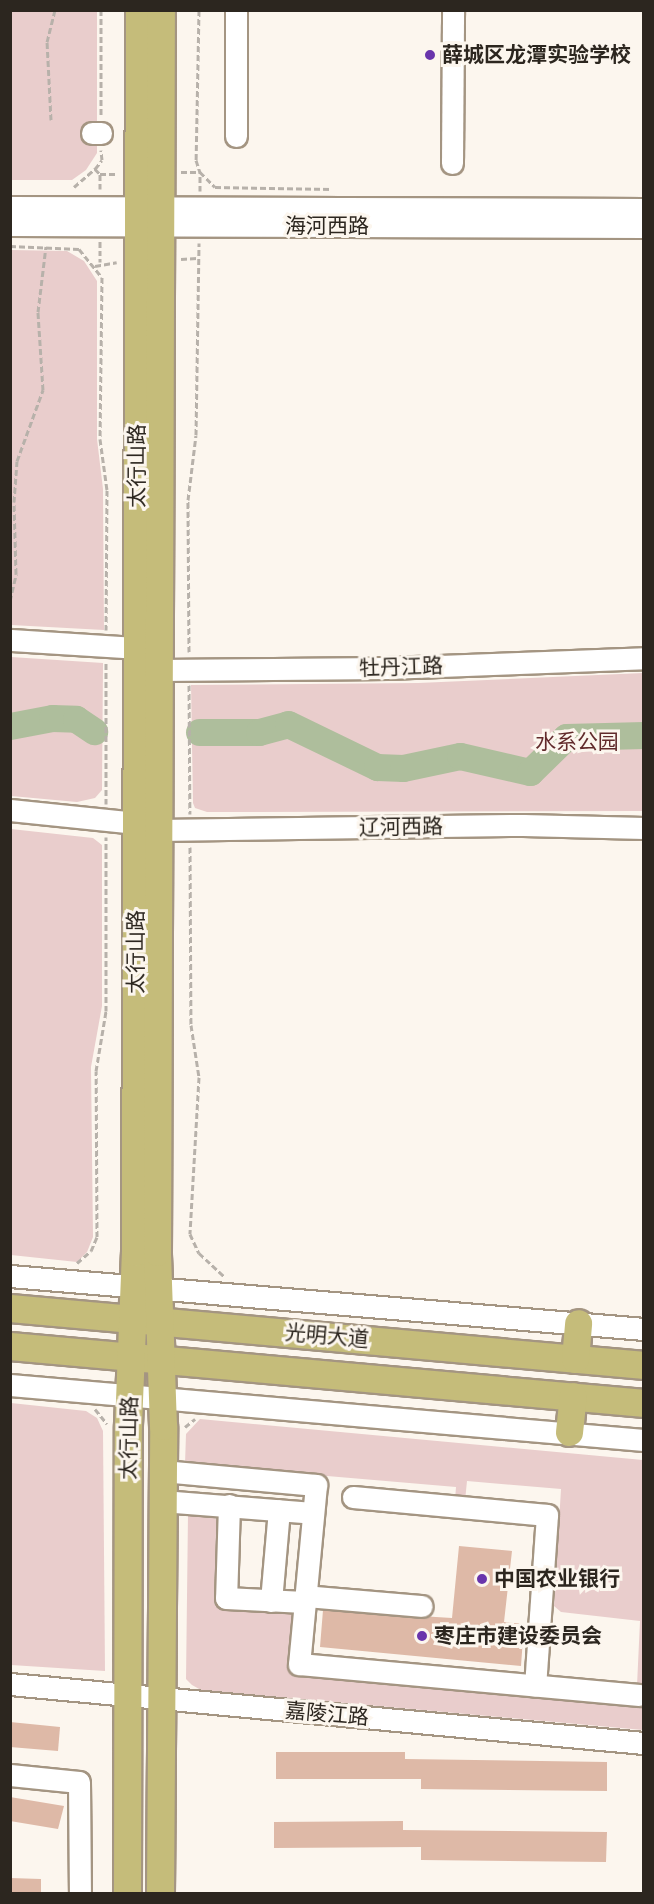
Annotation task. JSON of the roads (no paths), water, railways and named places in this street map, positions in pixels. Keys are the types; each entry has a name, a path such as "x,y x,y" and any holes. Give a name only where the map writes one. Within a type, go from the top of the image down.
{"main road":[{"name":"太行山路","path":"139,10 149,216 159,670 147,826"},
{"name":"太行山路","path":"160,1893 162,1401 159,1323 146,1289 147,826 137,648 149,216 161,10"},
{"name":"太行山路","path":"127,1893 129,1397 132,1319 146,1289"},
{"name":"光明大道","path":"10,1308 644,1365"},
{"path":"575,1359 579,1323"},
{"name":"光明大道","path":"10,1346 644,1403"},
{"path":"569,1432 573,1396"}],"street":[{"path":"236,10 236,136"},
{"path":"452,164 453,10"},
{"name":"海河西路","path":"10,207 149,216 644,227"},
{"name":"海河西路","path":"10,225 149,216 644,209"},
{"path":"10,640 137,648"},
{"name":"牡丹江路","path":"159,670 406,668 644,658"},
{"name":"辽河西路","path":"10,810 190,829 524,825 644,828"},
{"name":"光明大道","path":"10,1276 644,1329"},
{"path":"10,1385 162,1401 569,1432 644,1440"},
{"path":"162,1471 316,1485 298,1664 640,1695"},
{"path":"353,1497 547,1515 535,1686"},
{"path":"162,1501 313,1513"},
{"path":"229,1505 226,1598 271,1601 305,1599 422,1606"},
{"path":"271,1601 279,1510"},
{"name":"嘉陵江路","path":"10,1684 644,1743"},
{"path":"10,1775 79,1782 80,1893"}],"waterway":[{"path":"10,726 52,718 76,719 94,731"},
{"path":"199,732 259,732 288,724 377,767 403,768 460,756 530,772 566,737 644,735"}],"place":[{"name":"薛城区龙潭实验学校","path":"430,55"},
{"name":"中国农业银行","path":"482,1579"},
{"name":"枣庄市建设委员会","path":"422,1636"}],"park label":[{"name":"水系公园","path":"577,742"}]}
